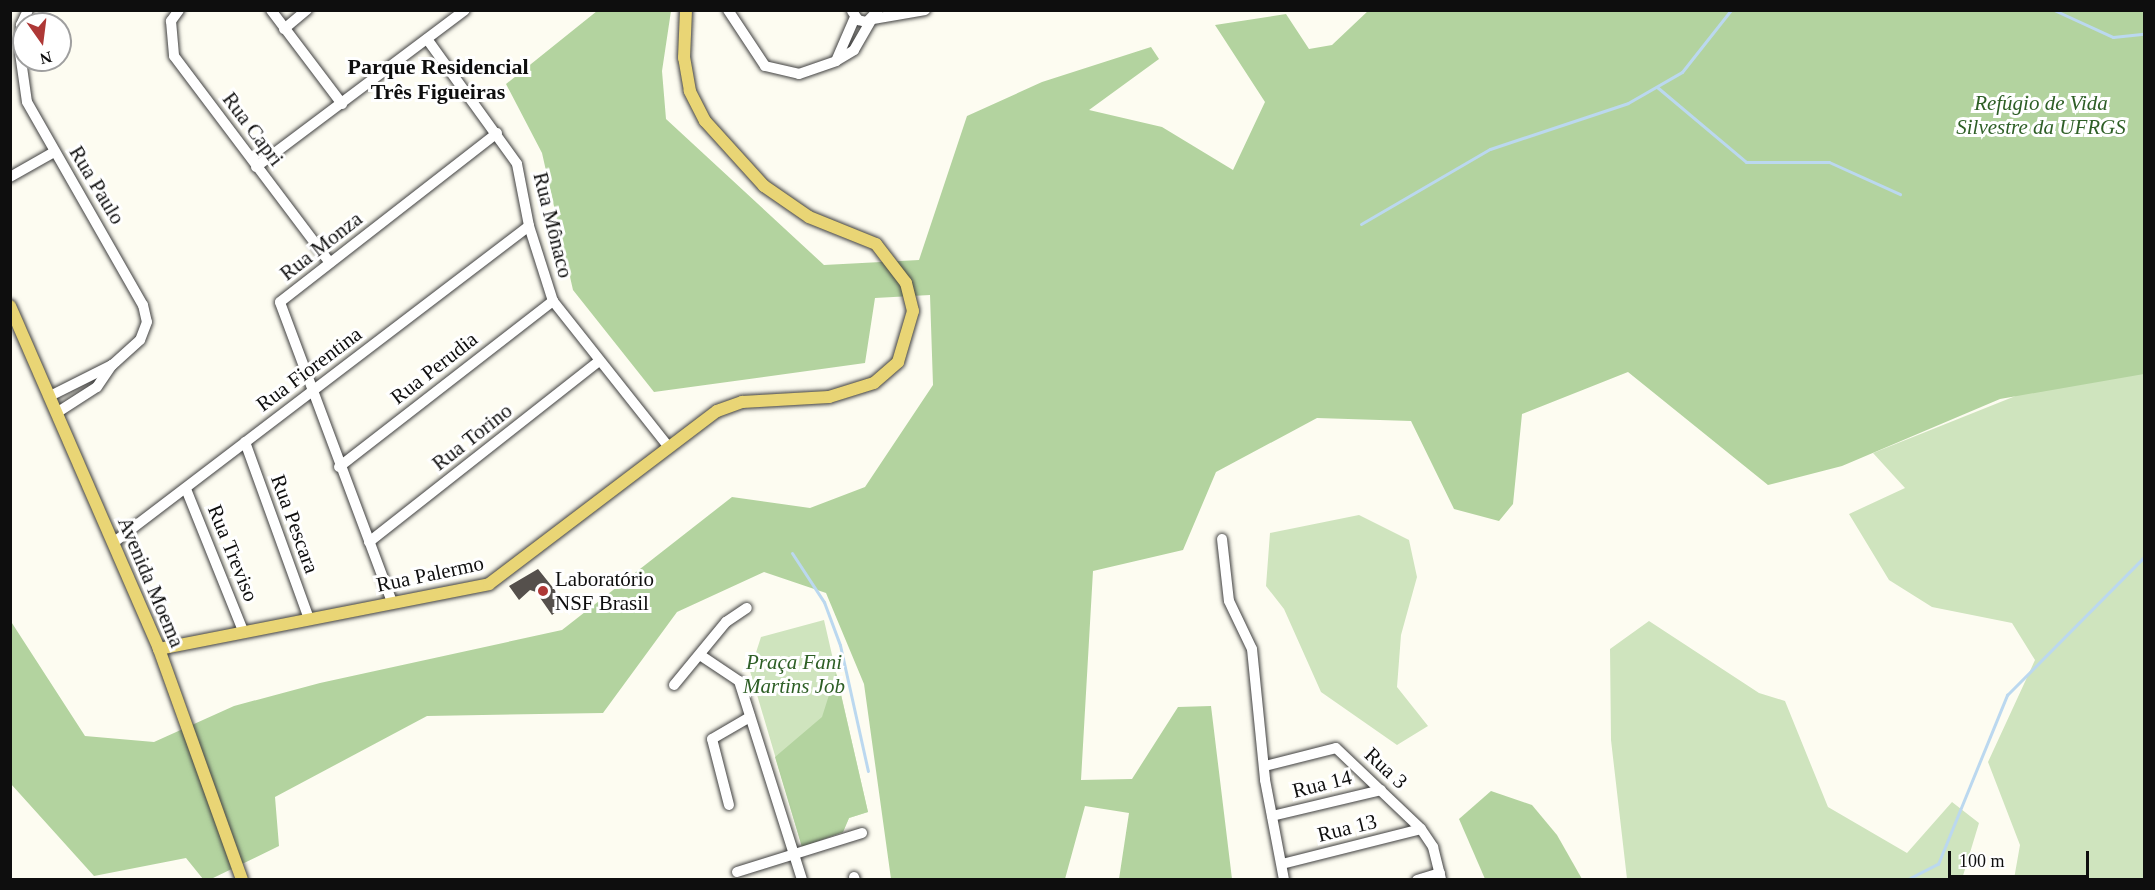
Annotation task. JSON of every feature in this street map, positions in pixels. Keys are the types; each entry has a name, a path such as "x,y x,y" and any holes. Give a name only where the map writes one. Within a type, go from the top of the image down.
{"main road":[{"name":"Rua Palermo","path":"159,649 489,584 717,411 742,402 828,397 874,383 898,362 913,311 906,283 876,244 809,217 764,186 705,121 690,91 684,58 686,10"},
{"name":"Avenida Moema","path":"10,306 159,649 242,879"}],"street":[{"name":"Rua Capri","path":"179,10 171,21 174,56 330,263"},
{"path":"271,10 342,104"},
{"path":"284,29 307,10"},
{"path":"256,167 465,10"},
{"path":"728,10 765,66 799,74 836,61 854,50 874,17"},
{"path":"836,61 854,14 874,17 925,10"},
{"name":"Rua Mônaco","path":"427,39 497,133 517,164 529,226 552,301 668,446"},
{"name":"Rua Paulo","path":"23,72 27,102 143,305 147,322 140,340 112,365 97,387 58,412"},
{"name":"Rua Monza","path":"392,602 310,393 279,307 330,263 497,133"},
{"path":"10,177 54,152"},
{"name":"Rua Fiorentina","path":"113,543 529,226"},
{"name":"Rua Perudia","path":"339,467 552,301"},
{"name":"Rua Torino","path":"369,542 599,361"},
{"name":"Rua Paulo","path":"50,396 112,365"},
{"name":"Rua Pescara","path":"245,442 309,619"},
{"name":"Rua Treviso","path":"186,489 243,631"},
{"path":"1222,539 1228,601 1252,649 1265,766 1284,879"},
{"path":"674,686 726,622 747,608"},
{"path":"700,655 739,681 802,879"},
{"path":"729,805 712,739 750,717"},
{"name":"Rua 3","path":"1265,766 1336,748 1421,829 1433,847 1441,876"},
{"name":"Rua 14","path":"1272,816 1381,789"},
{"name":"Rua 13","path":"1282,864 1421,829"},
{"path":"736,872 795,856 862,833"},
{"path":"1417,879 1441,876"}],"green space":[{"name":"Refúgio de Vida Silvestre da UFRGS","path":"1369,10 2144,11 2144,374 2000,399 1842,466 1768,485 1628,372 1522,414 1513,504 1499,521 1454,509 1411,421 1317,418 1216,472 1183,550 1093,571 1081,780 1132,779 1178,707 1211,706 1232,879 1119,879 1129,813 1085,806 1065,879 891,879 864,684 826,593 764,572 677,612 603,713 427,716 275,797 279,846 211,879 203,879 186,858 94,876 11,784 10,620 85,736 154,742 234,706 320,683 562,630 732,497 810,508 865,487 933,385 930,295 875,298 865,363 654,392 573,290 542,153 506,84 597,11 671,11 662,71 666,119 824,265 919,260 967,116 1042,82 1151,47 1159,59 1089,110 1162,127 1233,170 1265,102 1215,25 1286,14 1309,49 1332,45"},
{"path":"2144,11 2144,879 2014,879 2020,845 1988,762 2035,660 2012,623 1932,607 1889,580 1849,514 1905,488 1873,453 2018,395"},
{"path":"1359,515 1409,540 1417,577 1401,635 1397,687 1428,726 1397,745 1321,692 1284,609 1266,586 1270,533"},
{"name":"Praça Fani Martins Job","path":"824,620 868,812 849,818 843,832 802,847 750,671 761,637"},
{"path":"1649,621 1759,693 1785,701 1828,807 1907,853 1952,802 1979,823 1962,879 1627,879 1611,740 1610,649"},
{"path":"836,673 868,812 849,818 843,832 802,847 775,757 822,717"},
{"path":"1491,791 1532,805 1557,835 1582,879 1485,879 1459,819"}],"building":[{"name":"Laboratório NSF Brasil","path":"538,569 566,604 552,615 536,592 530,590 519,600 509,586"}],"waterway":[{"path":"1361,224 1490,149 1628,103 1682,72 1731,10"},
{"path":"2054,10 2113,37 2144,34"},
{"path":"1657,87 1746,162 1829,162 1900,194"},
{"path":"792,553 824,602 840,645 868,771"},
{"path":"1906,880 1938,864 2007,695 2144,557"}],"place":[{"name":"Laboratório NSF Brasil","path":"543,591"}],"district":[{"name":"Parque Residencial Três Figueiras","path":"438,78"}]}
